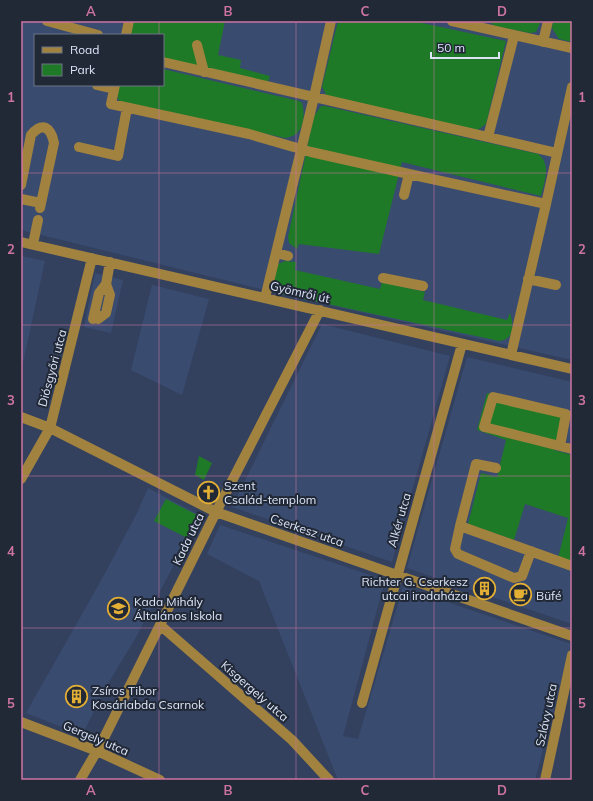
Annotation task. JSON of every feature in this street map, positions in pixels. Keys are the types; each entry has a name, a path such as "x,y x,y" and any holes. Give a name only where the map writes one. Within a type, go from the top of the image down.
{"street":[{"path":"46,21 94,34"},
{"path":"126,34 129,21"},
{"path":"265,298 302,149 331,21"},
{"path":"452,21 481,24 514,36 572,48"},
{"path":"543,42 548,21"},
{"path":"57,34 60,25"},
{"path":"488,137 514,36"},
{"path":"197,45 204,72"},
{"path":"164,62 441,128 557,153"},
{"path":"114,87 111,104 249,134 302,149 546,204"},
{"path":"511,355 572,87"},
{"path":"78,147 118,156 127,108"},
{"path":"21,185 31,135 35,130 42,127 48,129 52,134 54,143 41,206 21,199"},
{"path":"404,195 409,174"},
{"path":"33,244 38,220"},
{"name":"Gyömrői út","path":"21,242 572,369"},
{"path":"276,253 288,256"},
{"name":"Diósgyőri utca","path":"21,479 50,428 79,316 92,258"},
{"path":"79,316 95,319 98,292 106,284 110,262"},
{"path":"383,278 423,286"},
{"path":"528,279 556,286"},
{"name":"Kada utca","path":"80,780 97,751 216,512 320,310"},
{"name":"Alkér utca","path":"362,703 462,344"},
{"path":"560,446 566,414 493,397 484,427 560,446 572,448"},
{"name":"Cserkesz utca","path":"21,417 50,428 216,512 572,636"},
{"path":"496,468 476,464 455,549 458,554 514,578 522,576 531,551"},
{"path":"460,526 572,566"},
{"name":"Kisgergely utca","path":"160,625 292,740 329,780"},
{"name":"Szlávy utca","path":"545,780 572,655"},
{"name":"Gergely utca","path":"21,722 97,751 160,780"}],"shaded area":[{"path":"21,21 572,21 572,360 281,294 21,230"},
{"path":"21,256 45,261 21,372"},
{"path":"95,273 123,280 111,333 84,327"},
{"path":"152,285 209,299 182,395 131,370"},
{"path":"322,324 450,356 392,562 232,507"},
{"path":"467,357 572,382 572,624 407,568"},
{"name":"Kada Mihály Általános Iskola","path":"148,488 200,515 135,639 109,682 82,735 26,713 103,577 137,513"},
{"path":"220,525 385,580 343,736 358,739 403,587 571,644 535,780 338,780 259,581 207,554"}],"green space":[{"path":"134,21 225,21 218,55 241,60 240,68 270,76 267,84 164,59 164,34 130,34"},
{"path":"338,21 413,21 506,41 486,124 475,132 328,98 322,87"},
{"path":"489,21 541,21 536,32 530,33 494,26"},
{"path":"553,21 572,21 572,42 559,39 552,28"},
{"path":"164,69 299,101 302,103 304,115 302,126 296,134 285,138 119,101 117,95 118,86 164,86"},
{"path":"321,106 538,154 545,163 546,168 541,196 402,162 379,254 299,244 297,249 289,243 288,237 314,116"},
{"path":"285,261 296,262 295,270 380,289 382,282 425,292 423,300 507,320 510,313 512,331 508,338 499,341 281,294 274,289 272,281 278,264"},
{"path":"487,393 565,410 554,450 572,455 572,562 558,558 568,518 525,504 514,540 468,524 481,473 497,477 506,440 477,430"},
{"path":"199,456 212,463 204,480 195,475"},
{"path":"166,499 199,516 187,538 154,521"}],"place":[{"name":"Szent Család-templom","path":"209,492"},
{"name":"Richter G. Cserkesz utcai irodaháza","path":"484,588"},
{"name":"Büfé","path":"520,595"},
{"name":"Kada Mihály Általános Iskola","path":"118,608"},
{"name":"Zsíros Tibor Kosárlabda Csarnok","path":"77,697"}]}
